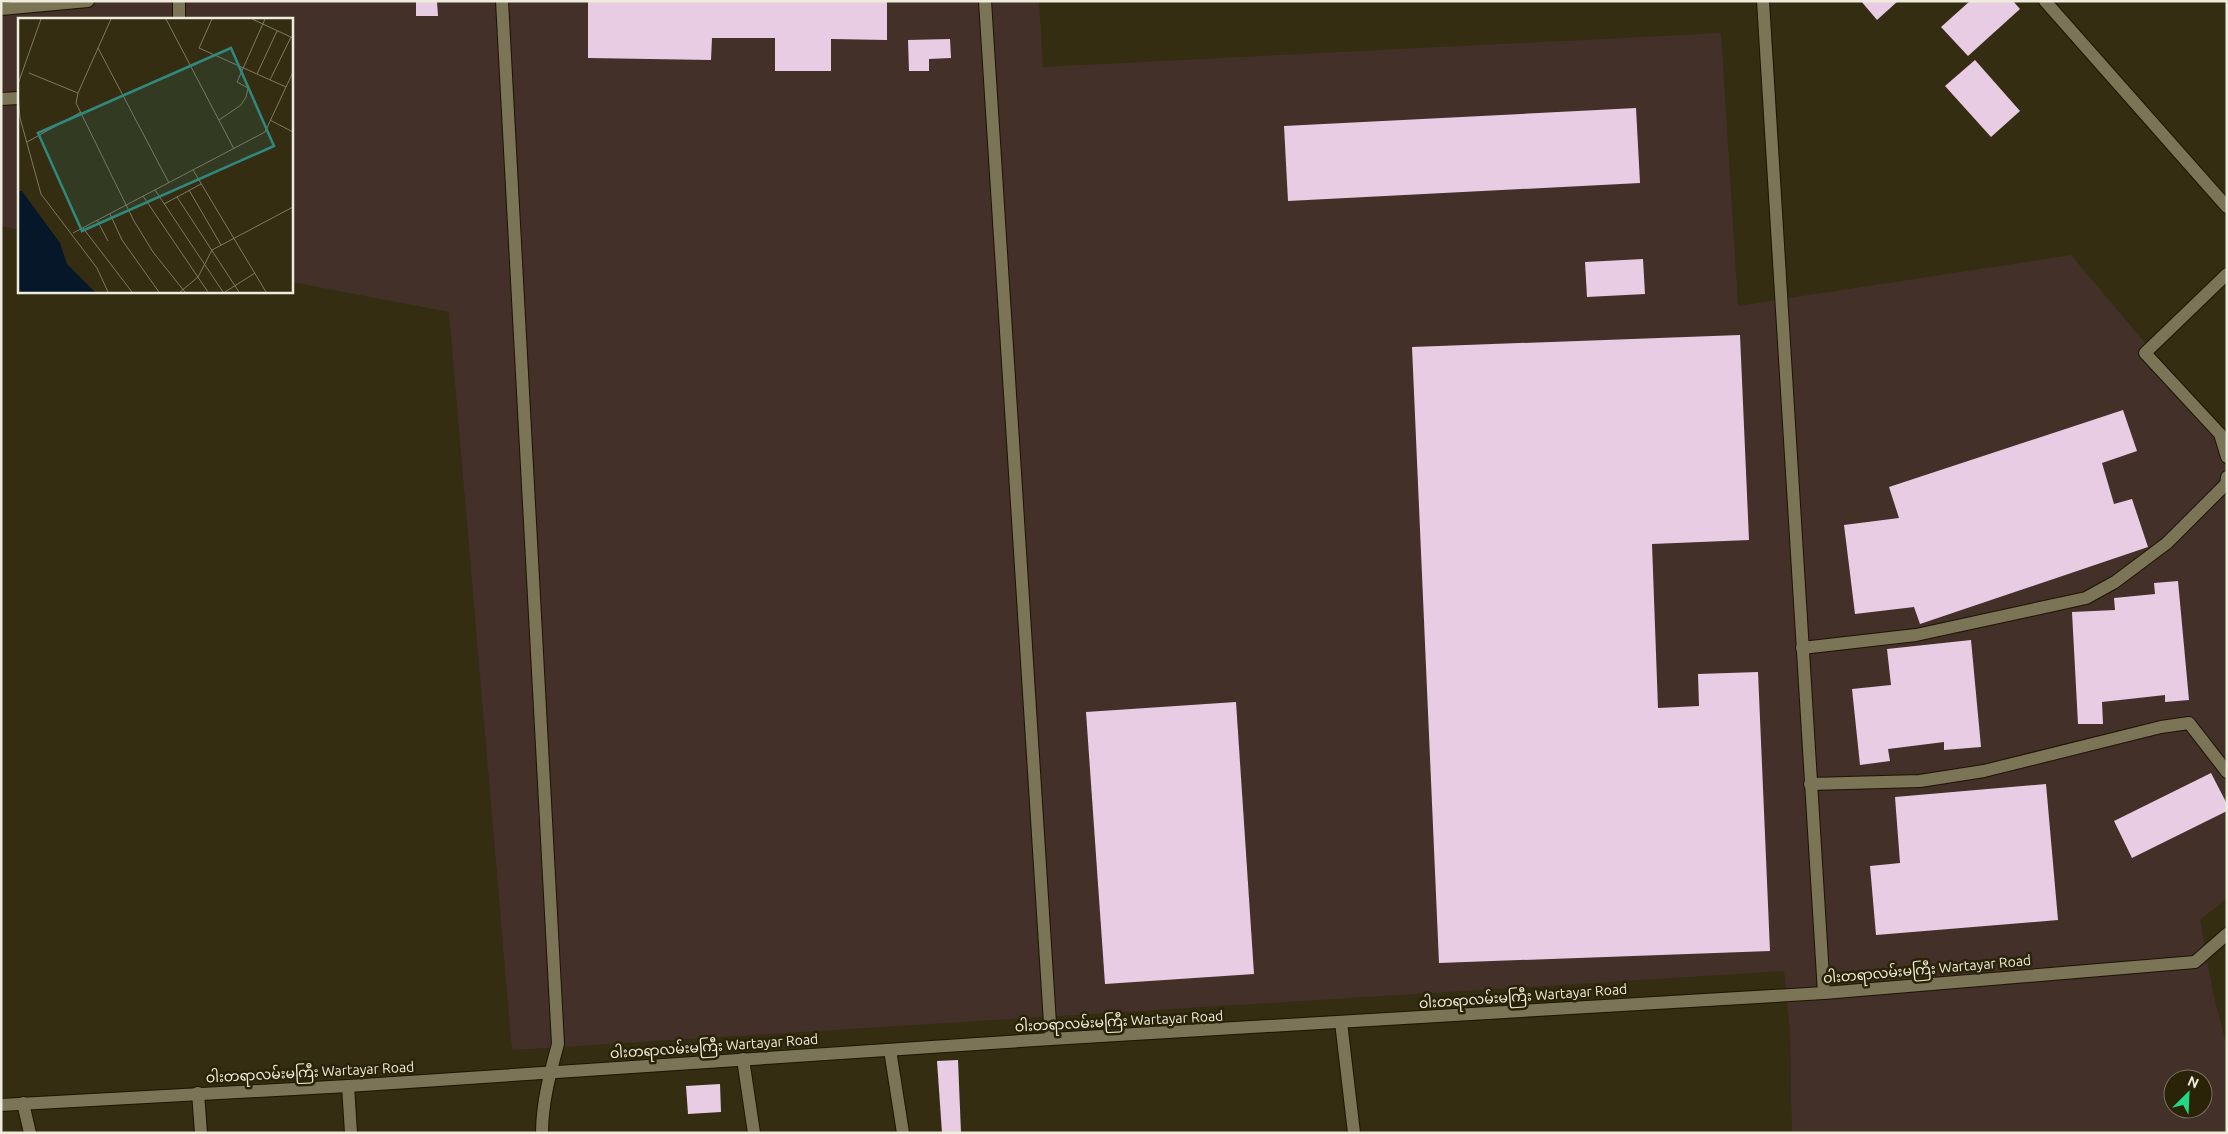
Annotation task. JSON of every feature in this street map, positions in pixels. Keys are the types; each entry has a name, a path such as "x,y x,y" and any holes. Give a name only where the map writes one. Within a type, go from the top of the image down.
{"street":[{"path":"1,9 88,1"},
{"path":"179,1 179,18"},
{"path":"502,1 558,1044 550,1072 542,1120 542,1133"},
{"path":"985,1 1051,1039"},
{"path":"1763,1 1824,993"},
{"path":"2044,1 2227,207"},
{"path":"1,99 18,98"},
{"path":"2227,274 2145,353 2220,434 2227,457"},
{"path":"1802,648 1916,635 2086,598 2115,582 2167,543 2226,484 2227,477"},
{"path":"1810,784 1920,781 1984,770 2162,727 2189,723 2227,772"},
{"name":"ဝါးတရာလမ်းမကြီး Wartayar Road","path":"1,1105 348,1086 1051,1039 1824,993 2195,962 2227,934"},
{"path":"1341,1022 1354,1133"},
{"path":"890,1050 903,1133"},
{"path":"743,1059 754,1133"},
{"path":"348,1086 351,1133"},
{"path":"198,1093 201,1133"},
{"path":"23,1104 30,1133"}],"shaded area":[{"path":"1,1 1039,1 1043,67 1721,33 1738,306 2071,255 2227,440 2227,898 2200,920 2213,993 2227,1047 2227,1133 1792,1133 1790,1032 1784,971 512,1050 449,312 292,282 292,18 18,18 18,230 1,226"}],"building":[{"path":"416,1 437,1 438,16 416,16"},
{"path":"588,1 887,1 887,40 831,39 831,71 775,71 775,38 712,38 711,60 588,58"},
{"path":"1861,1 1898,1 1877,20"},
{"path":"1970,1 2013,1 2020,9 1968,56 1941,27"},
{"path":"950,39 951,58 929,59 929,71 909,71 908,40"},
{"path":"1975,60 2020,111 1991,137 1945,86"},
{"path":"1636,108 1640,183 1288,201 1284,126"},
{"path":"1643,259 1645,294 1587,297 1585,262"},
{"path":"1740,335 1749,540 1652,544 1658,708 1699,706 1698,674 1758,672 1770,951 1439,963 1412,347"},
{"path":"2123,410 2137,451 2102,463 2114,504 2132,499 2148,547 1920,624 1914,607 1855,614 1844,525 1899,518 1889,487"},
{"path":"2178,581 2189,700 2165,702 2165,695 2102,702 2103,724 2078,724 2072,612 2115,610 2114,598 2155,594 2154,583"},
{"path":"1971,640 1981,747 1944,750 1944,742 1888,749 1890,761 1860,765 1852,689 1891,685 1887,649"},
{"path":"1236,702 1254,974 1105,984 1086,712"},
{"path":"2211,773 2227,804 2227,811 2132,858 2114,821"},
{"path":"2046,784 2058,920 1876,935 1870,866 1900,863 1895,797"},
{"path":"958,1060 961,1133 942,1133 937,1061"},
{"path":"720,1084 721,1112 688,1114 686,1086"}]}
